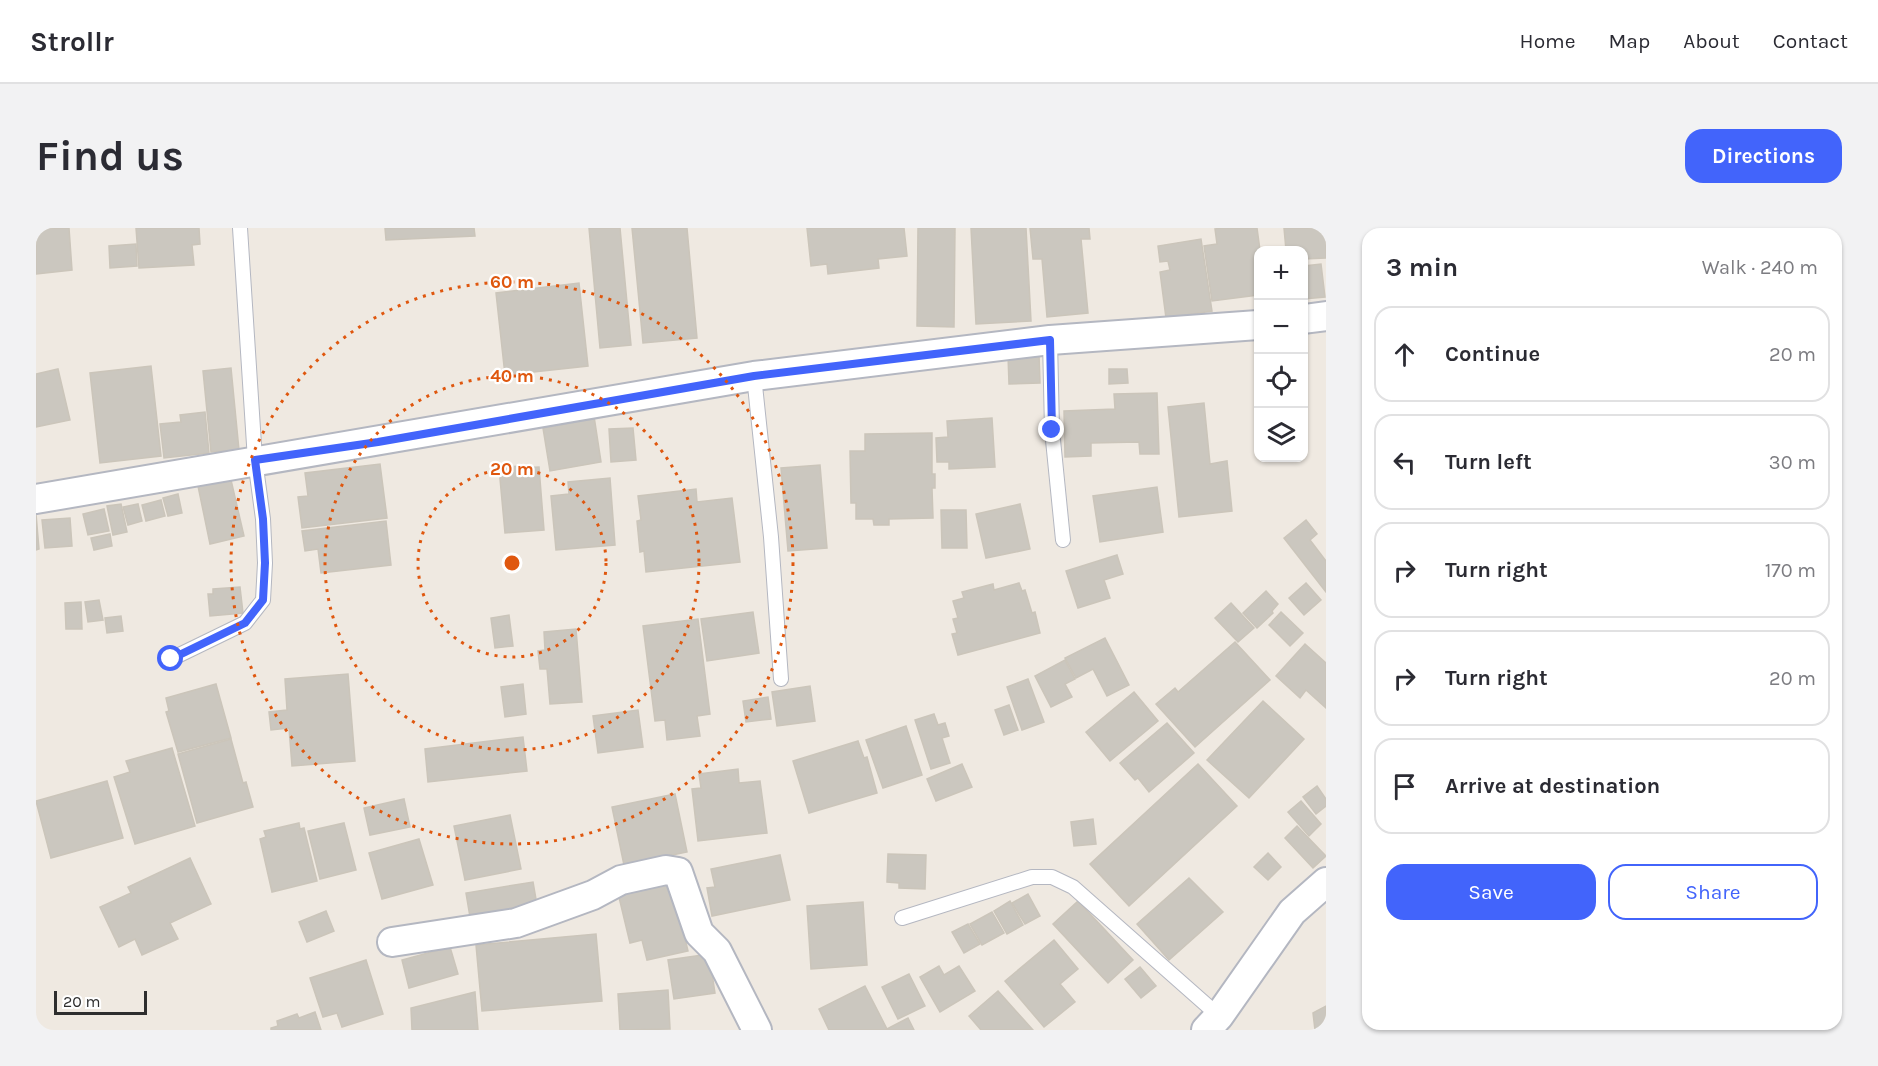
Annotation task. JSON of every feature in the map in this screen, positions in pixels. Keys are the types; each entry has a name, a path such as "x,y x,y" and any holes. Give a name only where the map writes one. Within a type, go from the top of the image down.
{"street":[{"path":"1308,318 1326,316"},
{"path":"36,499 754,376 1050,340 1254,325"},
{"path":"392,942 516,922 592,895 621,880 666,870 678,872 699,933 717,951 757,1030"},
{"path":"1213,1023 1292,912 1326,882"}],"lane":[{"path":"171,659 245,623 263,600 265,563 263,519 255,460 240,228"},
{"path":"1050,340 1052,430 1063,540"},
{"path":"754,376 771,537 781,679"},
{"path":"902,918 1032,877 1052,877 1073,887 1213,1023"}],"building":[{"path":"36,228 69,228 72,270 36,274"},
{"path":"136,228 199,228 200,244 192,245 194,265 139,268"},
{"path":"385,228 474,228 475,236 386,240"},
{"path":"589,228 620,228 631,345 600,348"},
{"path":"632,228 687,228 697,338 643,343"},
{"path":"807,228 904,228 907,256 878,259 879,268 828,274 827,264 811,266"},
{"path":"918,228 955,228 954,327 917,326"},
{"path":"971,228 1026,228 1031,321 976,324"},
{"path":"1030,228 1089,228 1090,239 1081,239 1088,313 1047,317 1042,259 1033,259"},
{"path":"1257,228 1259,246 1254,246 1254,296 1212,301 1204,246 1217,244 1215,229"},
{"path":"1284,228 1326,228 1326,258 1308,259 1308,246 1286,246"},
{"path":"1201,239 1212,311 1166,318 1160,272 1170,270 1168,261 1160,262 1158,246"},
{"path":"136,244 137,266 110,268 109,246"},
{"path":"1321,264 1325,297 1308,299 1308,266"},
{"path":"579,283 588,366 505,375 496,293"},
{"path":"1039,354 1040,383 1009,384 1008,355"},
{"path":"151,366 161,456 100,463 90,373"},
{"path":"231,368 239,450 211,452 203,371"},
{"path":"58,369 70,420 36,427 36,374"},
{"path":"1109,369 1127,369 1128,383 1109,384"},
{"path":"1157,393 1159,454 1140,454 1139,442 1091,443 1091,456 1065,457 1064,411 1115,409 1114,394"},
{"path":"1204,403 1210,464 1227,461 1232,511 1179,517 1168,407"},
{"path":"205,412 209,453 164,458 160,424 181,422 180,415"},
{"path":"594,416 601,462 550,471 543,428"},
{"path":"992,418 995,467 949,469 949,462 937,462 936,438 948,437 947,421"},
{"path":"633,428 636,460 611,462 609,429"},
{"path":"932,433 932,474 935,474 935,488 932,488 933,518 889,519 889,525 874,525 873,519 856,519 856,503 851,503 850,451 865,451 865,434"},
{"path":"380,464 387,518 302,528 298,497 308,496 305,473"},
{"path":"820,465 827,548 788,551 781,468"},
{"path":"519,466 520,468 539,467 544,530 505,533 499,468"},
{"path":"610,478 615,545 556,550 551,496 569,494 568,482"},
{"path":"231,480 244,536 210,544 198,486"},
{"path":"1157,487 1163,532 1100,542 1093,496"},
{"path":"696,489 697,502 732,498 740,562 646,572 644,551 640,552 637,521 641,520 638,496"},
{"path":"178,494 182,513 168,516 163,498"},
{"path":"161,500 165,516 146,521 142,505"},
{"path":"121,504 127,532 113,535 107,506"},
{"path":"138,504 142,521 128,525 123,507"},
{"path":"1020,504 1030,549 986,558 976,514"},
{"path":"104,509 109,531 88,535 83,514"},
{"path":"941,510 966,510 967,548 942,548"},
{"path":"36,514 39,549 36,550"},
{"path":"70,518 72,546 45,548 42,520"},
{"path":"1306,520 1317,534 1310,540 1326,561 1326,592 1284,538"},
{"path":"386,521 391,565 321,573 318,549 305,551 302,531"},
{"path":"110,534 112,546 94,550 91,538"},
{"path":"1117,555 1123,574 1104,580 1110,598 1078,608 1066,571"},
{"path":"1019,583 1022,591 1025,590 1032,613 1035,612 1040,633 958,655 952,634 957,633 953,619 958,618 953,601 964,598 962,592 993,584 994,590"},
{"path":"1306,583 1321,600 1304,615 1289,598"},
{"path":"240,587 243,613 210,616 208,594 213,594 213,589"},
{"path":"1266,591 1278,604 1272,611 1273,613 1257,628 1243,613"},
{"path":"99,600 103,620 88,622 85,602"},
{"path":"81,602 82,629 66,629 65,603"},
{"path":"1231,603 1254,628 1238,642 1215,618"},
{"path":"753,612 759,653 707,661 701,619"},
{"path":"1281,612 1303,633 1290,646 1269,625"},
{"path":"509,615 513,646 495,648 491,618"},
{"path":"121,616 123,631 107,633 105,618"},
{"path":"698,619 710,714 697,716 700,736 667,740 665,720 655,721 643,626"},
{"path":"576,629 582,702 550,704 547,669 540,669 538,651 545,650 544,632"},
{"path":"1105,638 1129,685 1107,696 1093,669 1076,678 1065,658"},
{"path":"1235,642 1270,680 1195,747 1156,704 1175,688 1178,692"},
{"path":"1305,644 1326,663 1326,708 1306,690 1300,698 1276,676"},
{"path":"1065,660 1075,679 1065,684 1072,697 1051,707 1035,676"},
{"path":"348,674 355,761 292,766 289,728 271,730 269,712 287,710 285,679"},
{"path":"1028,679 1044,722 1022,730 1007,687"},
{"path":"216,684 231,738 178,752 166,712 169,711 166,698"},
{"path":"523,684 526,714 505,717 501,687"},
{"path":"810,686 815,721 777,726 772,692"},
{"path":"1134,692 1158,721 1110,761 1086,732"},
{"path":"768,697 771,719 746,722 743,701"},
{"path":"1263,701 1304,739 1249,798 1207,760"},
{"path":"1009,705 1018,730 1004,735 995,710"},
{"path":"638,710 643,747 598,753 593,716"},
{"path":"934,714 938,725 945,723 949,736 942,738 950,763 931,769 915,720"},
{"path":"1167,723 1194,753 1149,792 1138,778 1135,780 1120,763"},
{"path":"906,726 922,775 883,788 866,740"},
{"path":"523,737 527,771 428,782 425,749"},
{"path":"231,739 243,783 246,782 253,807 197,823 178,754"},
{"path":"858,741 864,758 867,757 877,793 809,813 793,761"},
{"path":"172,748 195,826 135,844 114,777 130,772 126,761"},
{"path":"962,764 972,787 936,801 927,779"},
{"path":"1198,764 1237,806 1129,906 1090,864"},
{"path":"738,769 739,783 760,781 767,833 698,841 692,789 701,788 699,774"},
{"path":"107,781 123,838 51,858 36,801"},
{"path":"1317,786 1326,799 1326,806 1316,814 1303,797"},
{"path":"675,794 687,852 624,865 612,807"},
{"path":"404,799 410,827 370,835 364,808"},
{"path":"1301,801 1321,824 1309,836 1288,812"},
{"path":"510,815 521,869 465,880 454,826"},
{"path":"1093,819 1096,844 1074,846 1071,822"},
{"path":"299,823 300,829 304,828 317,881 272,892 260,839 266,837 264,831"},
{"path":"344,823 356,870 320,879 308,831"},
{"path":"1297,826 1326,856 1313,868 1285,838"},
{"path":"419,839 433,885 382,899 369,853"},
{"path":"1268,853 1281,867 1268,880 1254,867"},
{"path":"888,854 926,855 925,889 899,888 899,883 887,882"},
{"path":"780,855 790,900 712,916 707,888 715,887 711,869"},
{"path":"190,858 211,904 170,923 178,939 142,955 135,939 119,947 100,907 131,893 128,887"},
{"path":"1189,878 1223,912 1169,960 1137,924"},
{"path":"671,881 688,951 647,960 642,940 630,943 618,893"},
{"path":"533,882 538,911 471,923 466,893"},
{"path":"1028,894 1040,916 1025,924 1012,903"},
{"path":"1010,901 1023,925 1007,934 994,911"},
{"path":"1078,901 1133,960 1108,983 1053,924"},
{"path":"863,902 867,965 811,969 807,906"},
{"path":"326,911 334,931 307,942 299,922"},
{"path":"992,912 1004,933 982,945 970,924"},
{"path":"968,924 980,944 964,953 952,932"},
{"path":"596,934 602,1001 482,1011 476,945"},
{"path":"1054,940 1078,969 1060,984 1075,1002 1044,1027 1005,981"},
{"path":"450,947 458,974 409,988 402,960"},
{"path":"709,954 715,993 674,999 668,960"},
{"path":"366,960 383,1014 342,1027 337,1013 323,1017 310,978"},
{"path":"939,966 944,975 959,966 975,991 940,1012 920,977"},
{"path":"1140,967 1156,986 1141,998 1125,979"},
{"path":"909,974 925,1006 898,1019 882,987"},
{"path":"865,986 887,1029 908,1018 914,1030 829,1030 819,1009"},
{"path":"668,990 670,1029 620,1030 618,994"},
{"path":"998,991 1033,1030 981,1030 969,1016"},
{"path":"475,992 478,1030 412,1030 411,1008"},
{"path":"1326,1006 1326,1030 1315,1030 1313,1013"},
{"path":"315,1012 321,1030 271,1030 278,1026 277,1021 297,1014 299,1018"}],"route":[{"path":"171,659 245,623 263,600 265,563 263,519 255,460 378,442 754,376 1050,340 1052,430"}]}
